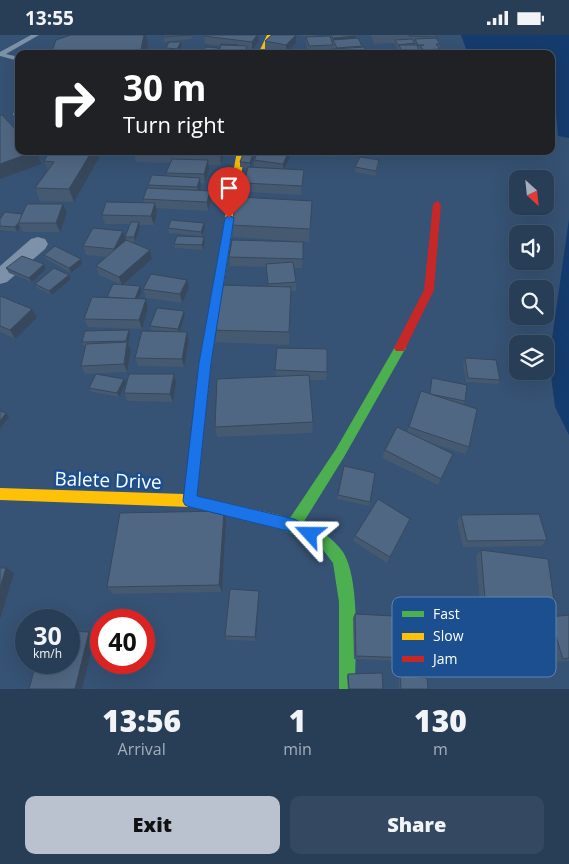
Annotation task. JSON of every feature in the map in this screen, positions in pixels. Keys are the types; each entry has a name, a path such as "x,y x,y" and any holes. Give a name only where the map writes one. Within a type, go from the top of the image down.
{"street":[{"path":"263,50 270,35"},
{"path":"190,501 205,363 239,155"},
{"path":"294,525 340,453 387,372 429,290 437,204"},
{"path":"0,277 38,244"},
{"name":"Balete Drive","path":"0,494 190,501 294,525 326,542 340,561 346,592 347,689"}],"lane":[{"path":"1,54 36,35"},
{"path":"1,54 15,58"}],"water":[{"path":"461,35 569,35 569,138 558,136 555,101 555,50 467,50"},
{"path":"569,219 569,435 555,407 552,380 554,380 554,325"}],"building":[{"path":"71,35 144,35 141,50 52,50 56,40"},
{"path":"163,35 191,35 163,37"},
{"path":"205,35 257,35 252,42"},
{"path":"272,35 296,35 286,45 265,41"},
{"path":"331,35 355,35 355,36 333,38"},
{"path":"436,35 437,37 409,36"},
{"path":"330,36 333,45 309,46 306,37"},
{"path":"358,38 362,46 337,48 333,40"},
{"path":"436,38 440,44 436,44 440,49 424,50 420,46 424,45 418,45 415,39"},
{"path":"412,39 415,43 398,45 395,40"},
{"path":"169,42 181,42 177,49 166,48"},
{"path":"221,45 247,46 246,50 219,50"},
{"path":"399,45 417,45 419,50 402,50"},
{"path":"206,47 218,48 217,50 204,50"},
{"path":"364,47 365,50 320,50"},
{"path":"0,115 2,115 15,129 15,155 25,155 0,164"},
{"path":"48,155 90,155 69,189 35,188 54,162 44,161"},
{"path":"243,155 253,155 250,163 240,162"},
{"path":"257,155 287,155 283,164 254,160"},
{"path":"360,157 379,160 376,171 355,167"},
{"path":"172,159 208,160 204,174 166,173"},
{"path":"248,167 304,170 302,186 244,183"},
{"path":"152,175 200,178 197,187 148,185"},
{"path":"147,188 210,191 207,202 143,199"},
{"path":"238,197 312,201 310,229 231,225"},
{"path":"106,202 155,203 151,216 102,215"},
{"path":"27,204 63,204 56,223 18,223"},
{"path":"5,212 22,214 15,227 0,226 0,219"},
{"path":"171,220 204,223 201,232 168,228"},
{"path":"131,222 139,222 134,237 125,237"},
{"path":"93,228 123,231 114,249 83,246"},
{"path":"177,236 204,237 202,245 174,244"},
{"path":"126,240 150,250 119,277 96,266"},
{"path":"232,240 303,242 303,259 229,257"},
{"path":"55,246 81,259 69,268 44,255"},
{"path":"22,256 44,264 29,278 6,268"},
{"path":"293,262 296,282 268,284 266,264"},
{"path":"54,268 69,275 49,291 35,284"},
{"path":"151,274 187,280 180,294 143,289"},
{"path":"113,284 140,286 135,299 107,297"},
{"path":"216,285 291,287 289,332 208,330"},
{"path":"0,296 32,309 10,330 0,326"},
{"path":"92,297 146,299 139,320 84,319"},
{"path":"157,308 184,311 178,329 150,326"},
{"path":"129,330 126,341 82,342 85,331"},
{"path":"142,331 187,332 182,359 135,358"},
{"path":"127,342 124,364 81,366 86,344"},
{"path":"277,348 327,349 327,372 275,370"},
{"path":"465,358 496,360 500,380 468,378"},
{"path":"96,374 124,379 117,393 89,388"},
{"path":"129,374 174,374 170,394 124,393"},
{"path":"309,375 313,422 215,427 217,379"},
{"path":"432,378 467,385 465,401 430,394"},
{"path":"421,391 477,409 469,447 409,427"},
{"path":"0,411 6,413 0,421"},
{"path":"397,427 453,454 441,479 385,450"},
{"path":"344,466 375,473 370,502 338,495"},
{"path":"378,499 410,519 390,557 355,536"},
{"path":"224,511 219,585 107,587 120,513"},
{"path":"539,514 547,540 467,541 461,515"},
{"path":"481,550 548,559 553,597 485,597"},
{"path":"0,568 6,568 0,588"},
{"path":"230,589 259,591 255,637 225,636"},
{"path":"355,614 392,616 392,657 356,656"},
{"path":"569,615 569,658 563,659 556,636 556,616"},
{"path":"80,632 89,632 80,669"},
{"path":"382,673 383,689 349,689 348,674"},
{"path":"33,674 79,674 75,689 29,689"},
{"path":"400,677 427,678 428,689 401,689"}],"traffic: fast":[{"path":"294,525 340,453 400,348"},
{"path":"279,522 313,534 328,545 339,559 343,569 347,602 347,689"}],"traffic: slow":[{"path":"263,50 270,35"},
{"path":"190,501 205,363 240,155"},
{"path":"0,494 190,501 279,522"}],"traffic: jam":[{"path":"400,348 429,290 437,204"}],"route":[{"path":"229,218 205,363 190,501 294,525 310,534"}]}
